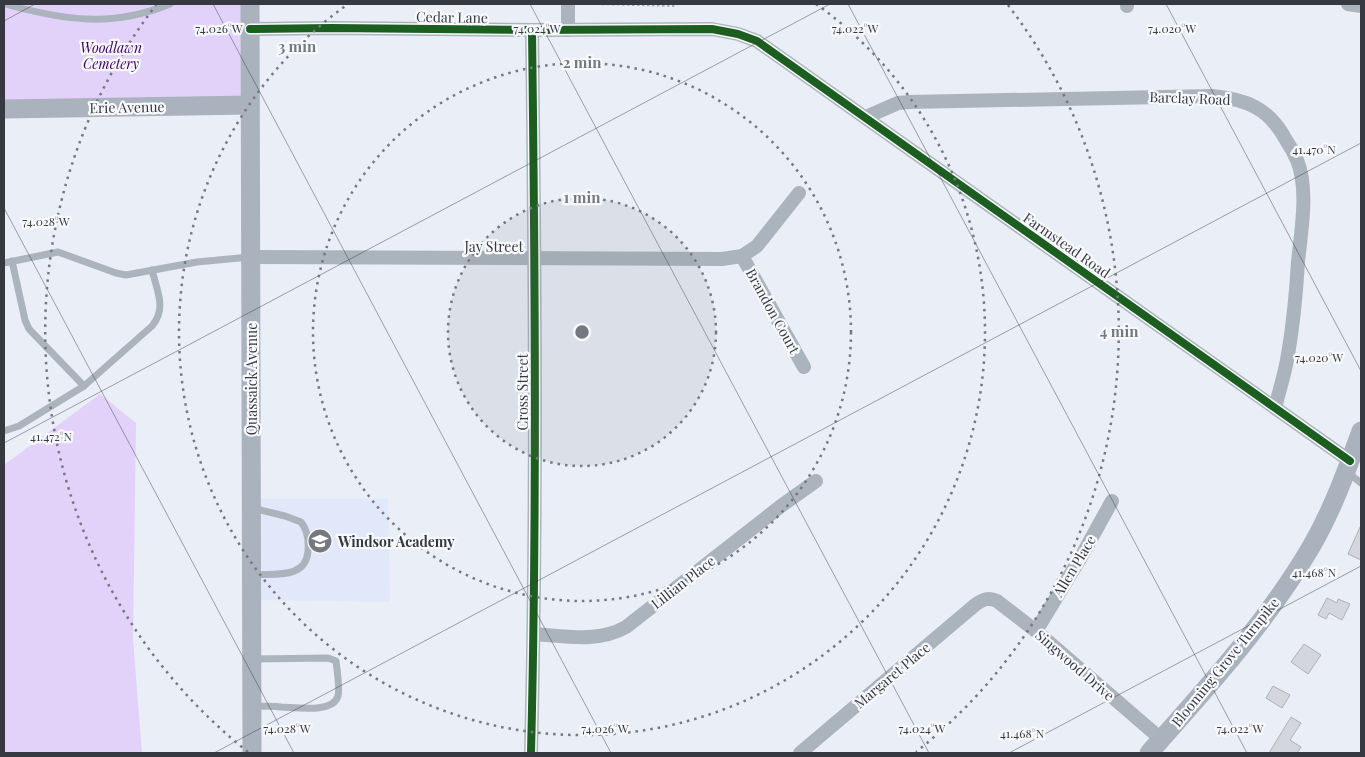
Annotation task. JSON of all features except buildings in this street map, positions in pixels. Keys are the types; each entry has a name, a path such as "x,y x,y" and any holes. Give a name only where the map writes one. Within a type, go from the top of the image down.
{"main road":[{"name":"Quassaick Avenue","path":"250,4 252,753"},
{"name":"Erie Avenue","path":"4,109 250,106"},
{"name":"Blooming Grove Turnpike","path":"1149,753 1212,681 1267,613 1298,568 1312,544 1348,466 1361,431"}],"street":[{"path":"568,4 568,30"},
{"path":"1348,4 1361,6"},
{"name":"Cedar Lane","path":"250,29 712,29 738,34 757,41 769,49"},
{"name":"Cross Street","path":"532,30 534,258 534,634 532,753"},
{"name":"Farmstead Road","path":"769,49 1275,408 1348,466"},
{"name":"Barclay Road","path":"866,117 898,103 909,102 1212,96 1233,98 1252,104 1268,115 1280,128 1297,160 1301,174 1303,203 1294,311 1287,361 1275,408"},
{"path":"742,256 757,246 799,193"},
{"name":"Jay Street","path":"250,257 722,259 742,256"},
{"name":"Brandon Court","path":"742,256 804,367"},
{"name":"Lillian Place","path":"534,634 590,638 615,634 816,481"},
{"name":"Allen Place","path":"1036,631 1081,557 1112,501"},
{"name":"Singwood Drive","path":"985,599 992,598 997,601 1036,631 1161,739"},
{"name":"Margaret Place","path":"800,753 975,604 985,599"}],"lane":[{"path":"4,4 50,16 93,20 135,16 170,4"},
{"path":"4,263 58,252 126,275 196,262 250,257"},
{"path":"12,261 29,329 84,386"},
{"path":"4,431 19,426 84,386 159,318 161,311 160,301 152,270"},
{"path":"1348,466 1361,483"},
{"path":"251,508 301,522 308,535 309,544 307,561 299,570 288,573 251,575"},
{"path":"251,706 284,706 290,709 327,706 332,704 338,696 337,667 336,661 333,659 252,659"}],"path":[{"path":"597,4 676,6 676,4"}],"shaded area":[{"name":"Windsor Academy","path":"251,499 388,499 390,602 251,600"}],"green space":[{"name":"Woodlawn Cemetery","path":"4,4 250,4 250,105 4,108"},
{"path":"100,394 136,423 133,639 142,753 4,753 4,465"}],"cycle path":[{"path":"250,29 712,29 738,34 757,41 1350,461"},
{"path":"531,753 535,392 532,30"}],"place":[{"name":"Windsor Academy","path":"320,541"}]}
